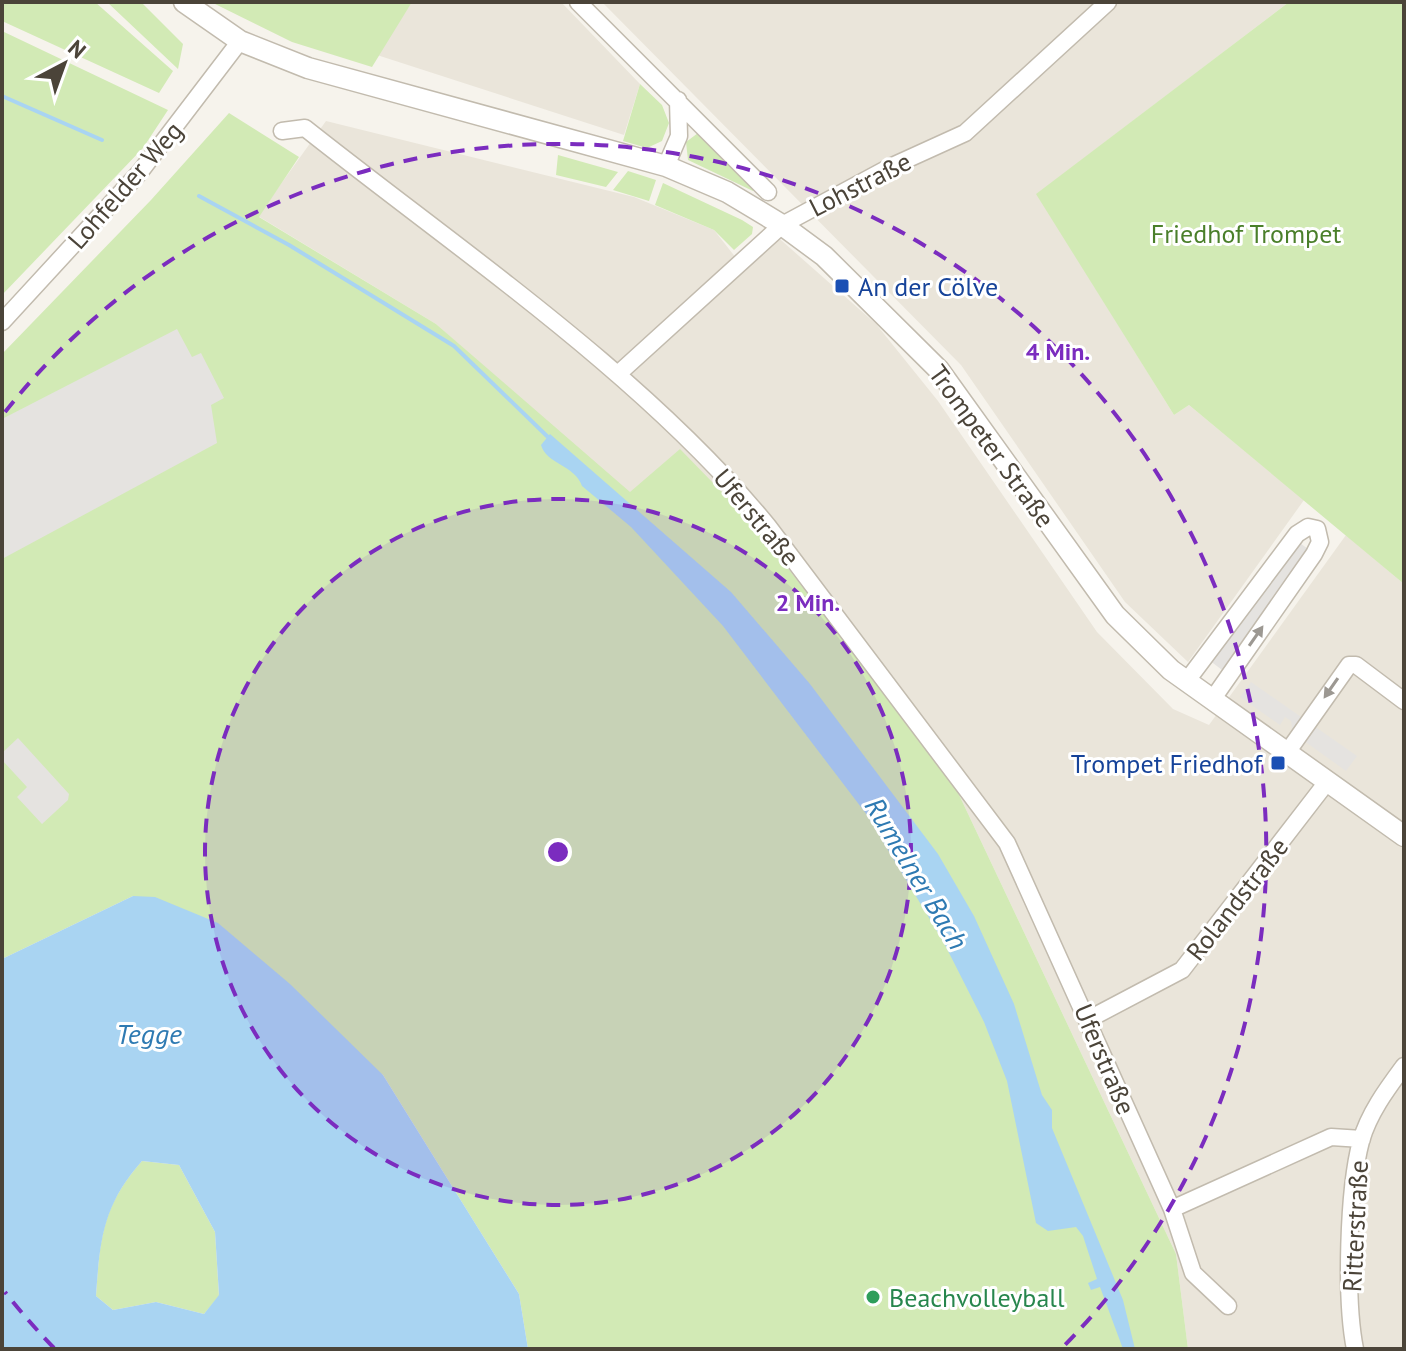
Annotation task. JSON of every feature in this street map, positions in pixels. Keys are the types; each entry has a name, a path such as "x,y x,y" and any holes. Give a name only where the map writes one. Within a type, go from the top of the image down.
{"street":[{"path":"184,2 240,41 308,68 666,166 727,192 782,225"},
{"path":"578,2 768,192"},
{"name":"Lohstraße","path":"618,374 782,225 888,168 965,133 1108,2"},
{"name":"Lohfelder Weg","path":"2,322 140,172 240,41"},
{"path":"666,166 679,136 678,100"},
{"name":"Uferstraße","path":"282,131 305,128 618,374 733,484 998,828 1089,1019 1172,1209 1193,1273 1228,1306"},
{"name":"Trompeter Straße","path":"782,225 824,256 939,370 1115,615 1142,646 1186,682 1404,836"},
{"path":"1186,682 1297,534 1308,527 1317,529 1320,542 1314,554 1212,700"},
{"path":"1286,754 1349,665 1356,665 1404,701"},
{"name":"Rolandstraße","path":"1089,1019 1182,970 1327,782"},
{"name":"Ritterstraße","path":"1355,1349 1350,1323 1353,1181 1362,1139 1378,1104 1404,1066"},
{"path":"1172,1209 1331,1137 1362,1139"}],"shaded area":[{"path":"412,2 561,2 640,84 624,135 377,55"},
{"path":"602,2 1289,2 1037,194 1174,415 1189,405 1304,500 1188,662 1125,602 961,365"},
{"path":"326,121 634,197 714,230 740,263 773,233 876,324 938,401 1097,632 1173,709 1209,725 1346,535 1404,584 1404,1349 1188,1349 1176,1254 953,782 436,324 258,216"},
{"path":"177,329 192,357 201,353 224,398 211,405 217,443 2,559 2,419"},
{"path":"1296,540 1312,552 1226,673 1209,660"},
{"path":"1251,682 1357,756 1346,771 1293,733 1291,721 1285,717 1280,725 1240,697"},
{"path":"18,738 69,794 68,800 42,824 17,797 27,787 2,760 2,753"}],"green space":[{"path":"2,2 95,2 173,71 159,93 2,21"},
{"path":"107,2 141,2 183,44 178,69"},
{"path":"211,2 412,2 372,67 292,42"},
{"name":"Friedhof Trompet","path":"1289,2 1404,2 1404,584 1189,405 1174,415 1036,194"},
{"path":"2,31 168,110 143,148 2,295"},
{"path":"640,84 662,105 669,123 662,141 647,148 623,141"},
{"path":"229,113 299,157 259,217 436,324 630,492 680,449 756,527 953,782 1176,1254 1188,1349 528,1349 519,1294 383,1075 133,896 2,959 2,354 151,200"},
{"path":"698,133 753,191 688,160 686,142"},
{"path":"558,155 618,172 606,187 556,175"},
{"path":"628,171 656,180 649,201 613,190"},
{"path":"663,183 742,220 753,227 752,234 734,250 714,230 655,205"},
{"path":"142,1161 179,1165 215,1232 219,1296 204,1314 156,1302 113,1310 96,1296 99,1257 111,1208 118,1193"}],"water":[{"name":"Rumelner Bach","path":"550,434 731,592 810,684 938,854 974,916 1014,1004 1042,1095 1052,1110 1052,1128 1123,1300 1135,1349 1123,1349 1100,1287 1091,1290 1088,1283 1097,1279 1083,1236 1076,1227 1048,1231 1036,1223 1007,1081 984,1022 943,941 867,815 723,626 631,527 582,486 573,473 544,451 541,445"},
{"name":"Tegge","path":"133,896 155,897 218,923 290,984 383,1075 519,1294 528,1349 2,1349 2,959","holes":["142,1161 179,1165 215,1232 219,1295 204,1314 156,1302 113,1310 96,1296 99,1257 111,1208"]}],"waterway":[{"path":"2,96 102,140"},
{"path":"199,196 289,245 454,346 550,439"}],"place":[{"name":"An der Cölve","path":"842,286"},
{"name":"Trompet Friedhof","path":"1278,763"},
{"name":"Beachvolleyball","path":"873,1297"}]}
